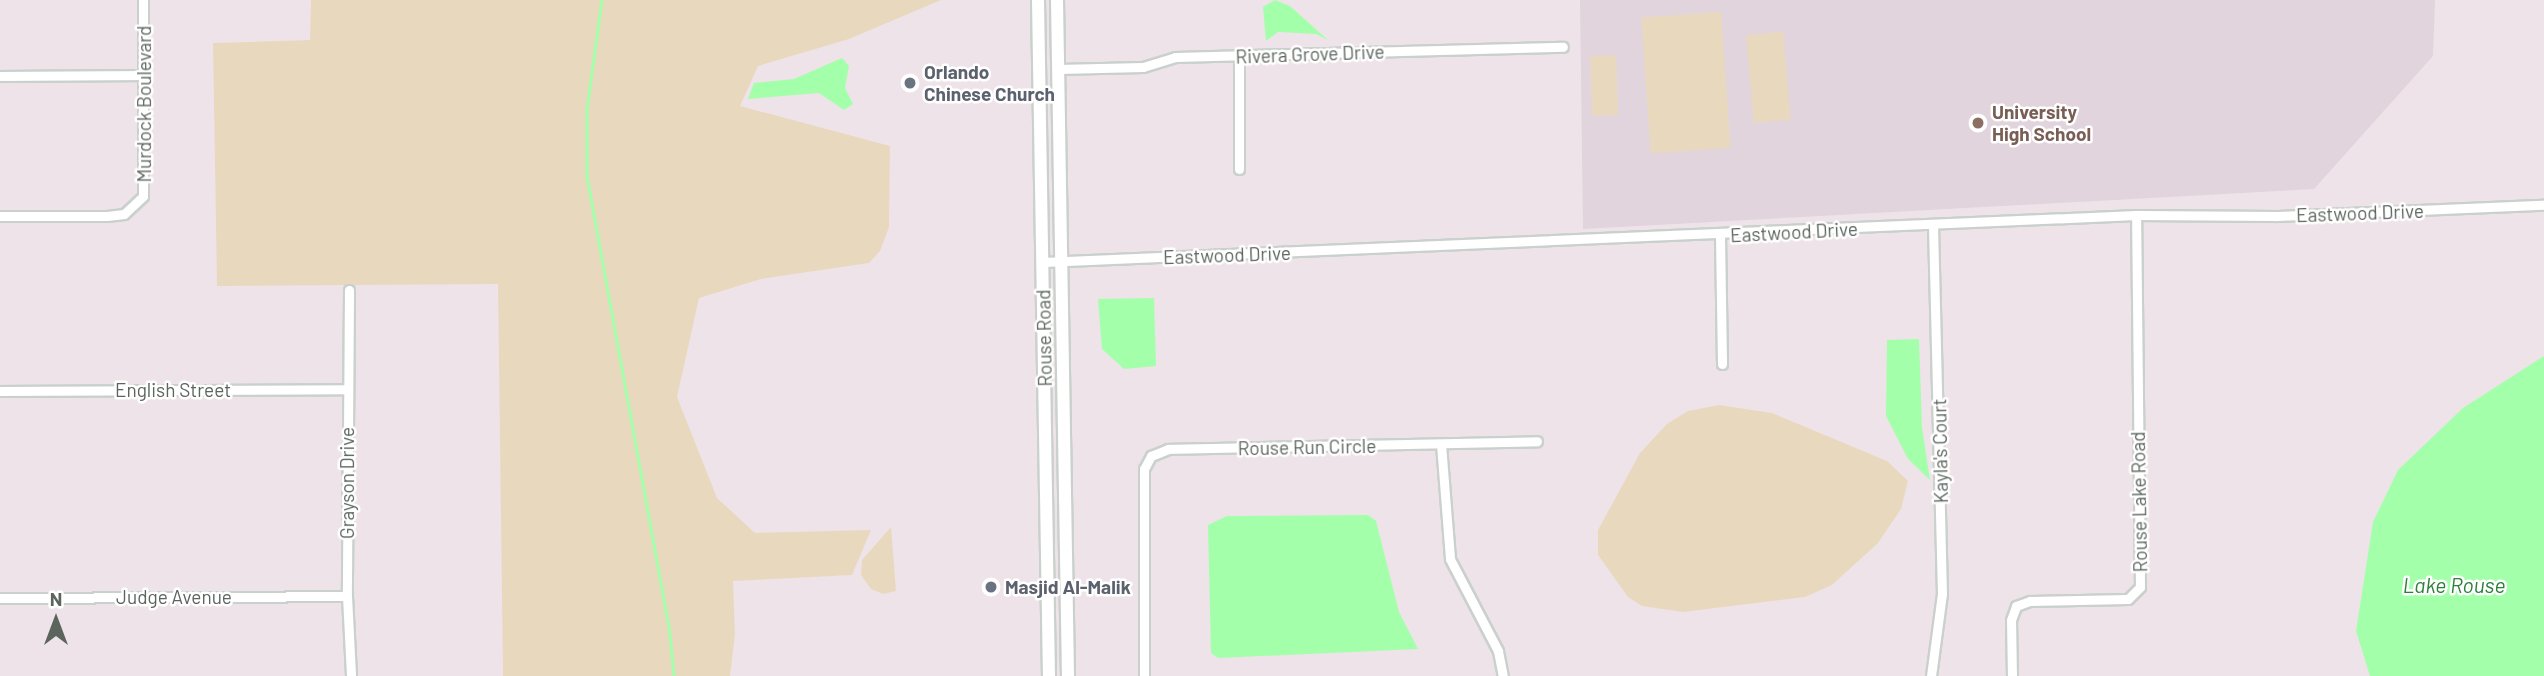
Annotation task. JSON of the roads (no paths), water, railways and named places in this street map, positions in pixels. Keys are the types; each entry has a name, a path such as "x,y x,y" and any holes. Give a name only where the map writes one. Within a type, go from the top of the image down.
{"street":[{"name":"Murdock Boulevard","path":"0,216 107,216 136,206 147,180 143,0"},
{"name":"Rouse Road","path":"1038,0 1049,676"},
{"name":"Rouse Road","path":"1057,0 1068,676"},
{"name":"Rivera Grove Drive","path":"1058,69 1143,67 1175,57 1563,47"},
{"path":"1239,56 1239,169"},
{"path":"0,76 144,75"},
{"name":"Eastwood Drive","path":"1043,262 1720,236 2136,215 2276,216 2544,205"},
{"name":"Rouse Lake Road","path":"2012,676 2011,620 2016,606 2030,601 2128,599 2140,587 2136,215"},
{"name":"Kayla's Court","path":"1931,676 1942,594 1933,225"},
{"path":"1720,236 1722,364"},
{"name":"Grayson Drive","path":"349,290 347,596 351,676"},
{"name":"English Street","path":"0,391 347,389"},
{"name":"Rouse Run Circle","path":"1144,676 1144,468 1151,456 1168,449 1537,441"},
{"path":"1441,444 1450,559 1498,651 1503,676"},
{"name":"Judge Avenue","path":"0,598 347,596"}],"water":[{"path":"1275,0 1290,6 1328,40 1316,34 1278,32 1266,41 1263,7"},
{"path":"842,58 849,66 845,88 853,104 844,110 819,93 748,99 754,83 794,79"},
{"path":"1154,298 1156,366 1124,369 1102,349 1098,299"},
{"path":"1919,339 1922,428 1930,480 1908,459 1886,416 1887,340"},
{"name":"Lake Rouse","path":"2544,356 2544,676 2370,676 2356,631 2373,522 2398,470 2463,408"},
{"path":"1368,515 1376,521 1399,612 1418,649 1218,658 1211,653 1208,525 1227,516"}],"waterway":[{"path":"602,0 587,109 587,176 670,634 674,676"}],"place":[{"name":"Orlando Chinese Church","path":"910,83"},
{"name":"University High School","path":"1978,123"},
{"name":"Masjid Al-Malik","path":"991,587"}]}
